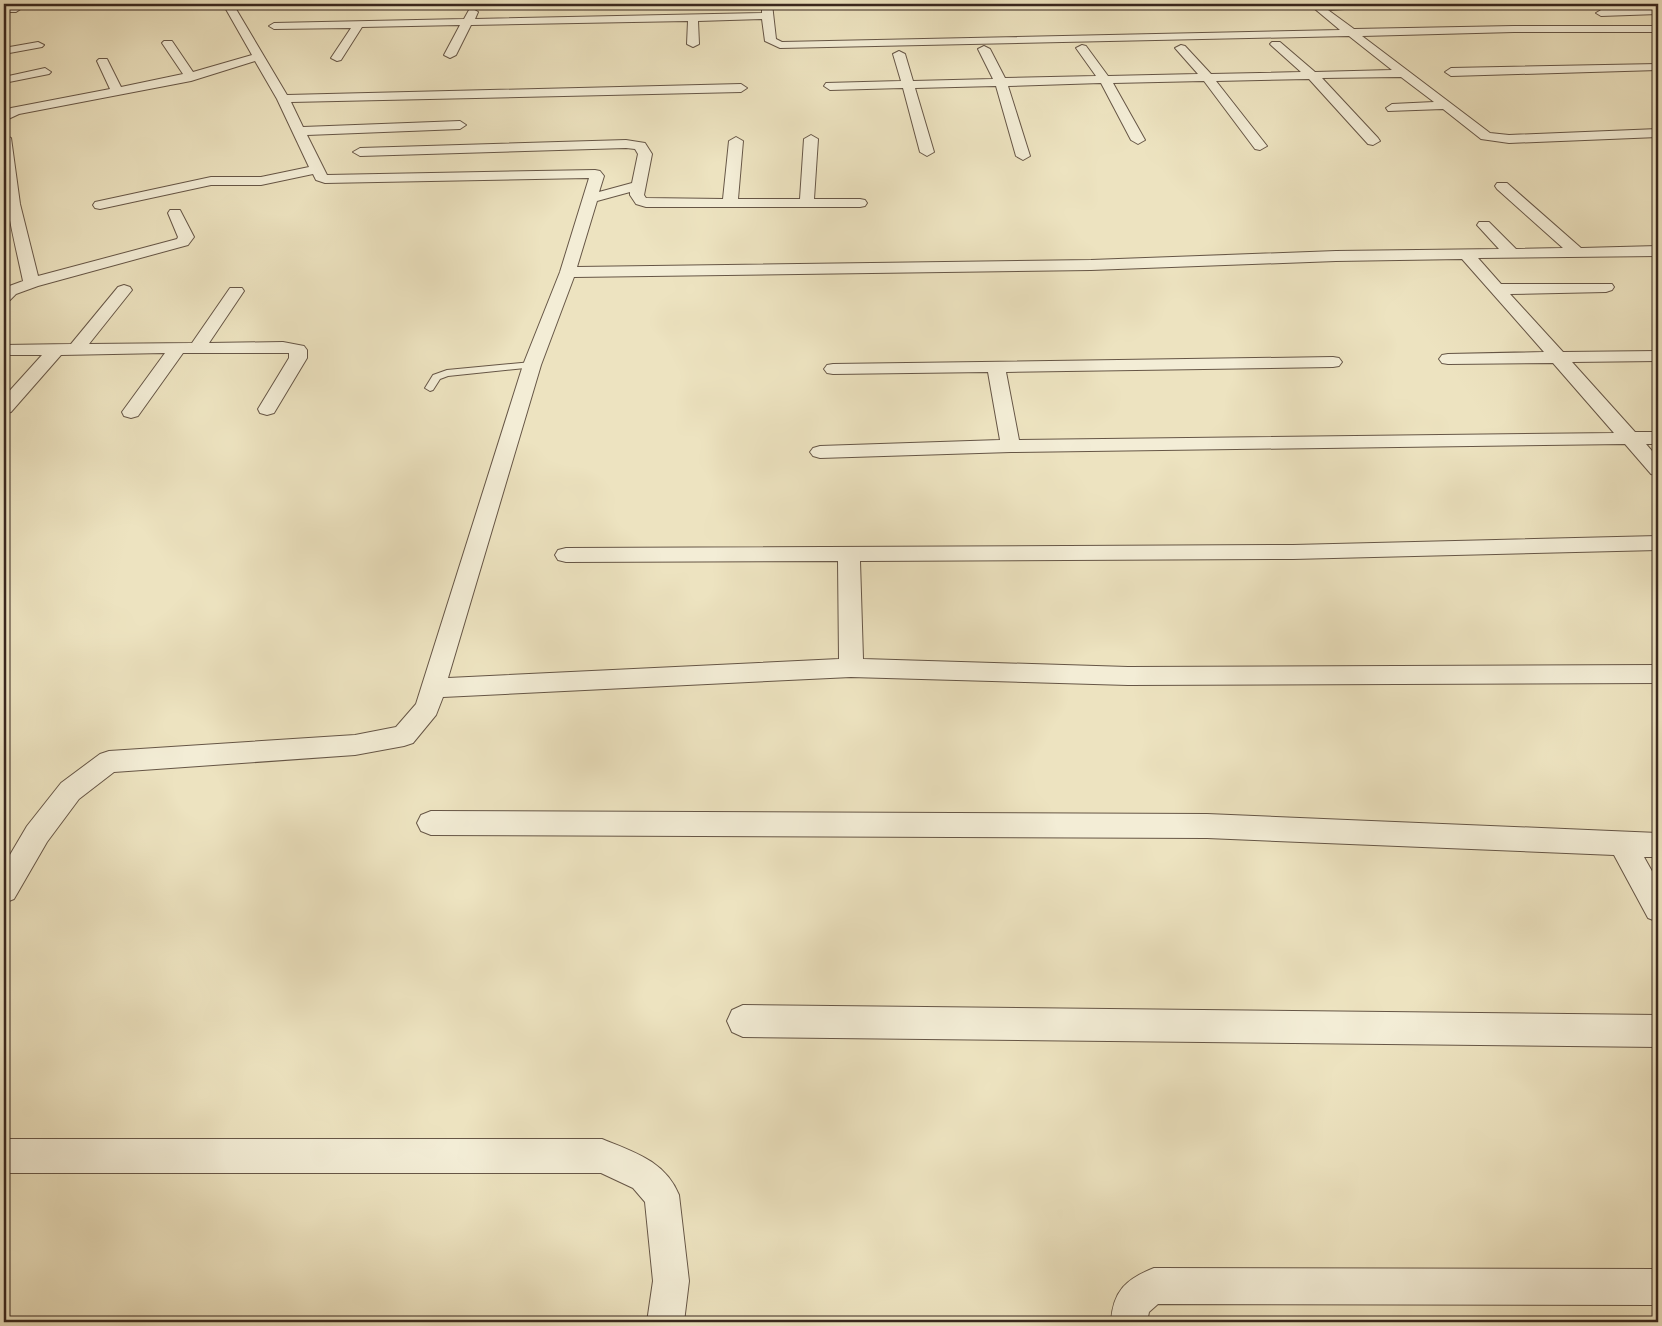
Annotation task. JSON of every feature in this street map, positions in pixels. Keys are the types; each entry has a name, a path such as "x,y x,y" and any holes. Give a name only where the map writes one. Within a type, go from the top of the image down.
{"street":[{"path":"12,10 23,4"},
{"path":"4,890 37,834 70,790 109,762 355,745 404,736 427,708 532,365 568,272 597,176 594,174 331,180 321,177 283,99 228,4"},
{"path":"306,7 478,4"},
{"path":"450,55 478,4"},
{"path":"768,4 767,16 771,41 780,45 1351,32 1658,30"},
{"path":"1316,5 1376,4"},
{"path":"1316,5 1486,136 1499,139 1658,133"},
{"path":"1601,13 1658,11"},
{"path":"274,26 767,16"},
{"path":"692,44 693,17"},
{"path":"337,58 360,24"},
{"path":"1608,29 1618,44"},
{"path":"168,43 190,77"},
{"path":"1276,44 1313,76 1373,141"},
{"path":"4,52 38,45"},
{"path":"1082,48 1105,80 1138,140"},
{"path":"1181,48 1208,78 1260,146"},
{"path":"984,49 1001,82 1023,156"},
{"path":"900,54 927,152"},
{"path":"7,107 117,92 190,77 257,57"},
{"path":"103,61 117,92"},
{"path":"1451,72 1658,67"},
{"path":"4,80 45,72"},
{"path":"830,86 1406,73"},
{"path":"283,99 741,88"},
{"path":"1392,108 1446,105"},
{"path":"298,131 460,125"},
{"path":"807,203 811,140"},
{"path":"730,203 736,141"},
{"path":"360,152 626,144 640,146 645,154 637,195 641,201 646,203 860,203"},
{"path":"567,168 573,145"},
{"path":"4,146 10,215 32,282"},
{"path":"100,204 211,181 260,180 317,169"},
{"path":"591,198 639,186"},
{"path":"1502,186 1576,251"},
{"path":"4,296 10,291 32,282 183,242 186,237 175,213"},
{"path":"1484,225 1510,252"},
{"path":"568,272 1091,266 1465,253 1658,251"},
{"path":"1465,253 1658,470"},
{"path":"1498,289 1606,287"},
{"path":"76,349 124,290"},
{"path":"197,348 236,291"},
{"path":"4,350 283,347 298,350 298,358 267,409"},
{"path":"131,412 178,348"},
{"path":"4,408 57,349"},
{"path":"1448,359 1658,356"},
{"path":"833,369 1333,362"},
{"path":"996,367 1011,446"},
{"path":"820,452 1011,446 1658,438"},
{"path":"566,555 1293,552 1658,543"},
{"path":"849,554 851,668"},
{"path":"433,688 851,668 1128,676 1658,674"},
{"path":"431,823 1206,826 1658,845"},
{"path":"1623,845 1658,909"},
{"path":"743,1021 1658,1031"},
{"path":"4,1156 602,1156 645,1176 662,1196 671,1281 665,1322"},
{"path":"1129,1322 1130,1312 1137,1295 1154,1286 1658,1286"}],"lane":[{"path":"430,388 436,377 447,373 532,365"}],"path":[{"path":"41,8 166,4"}]}
